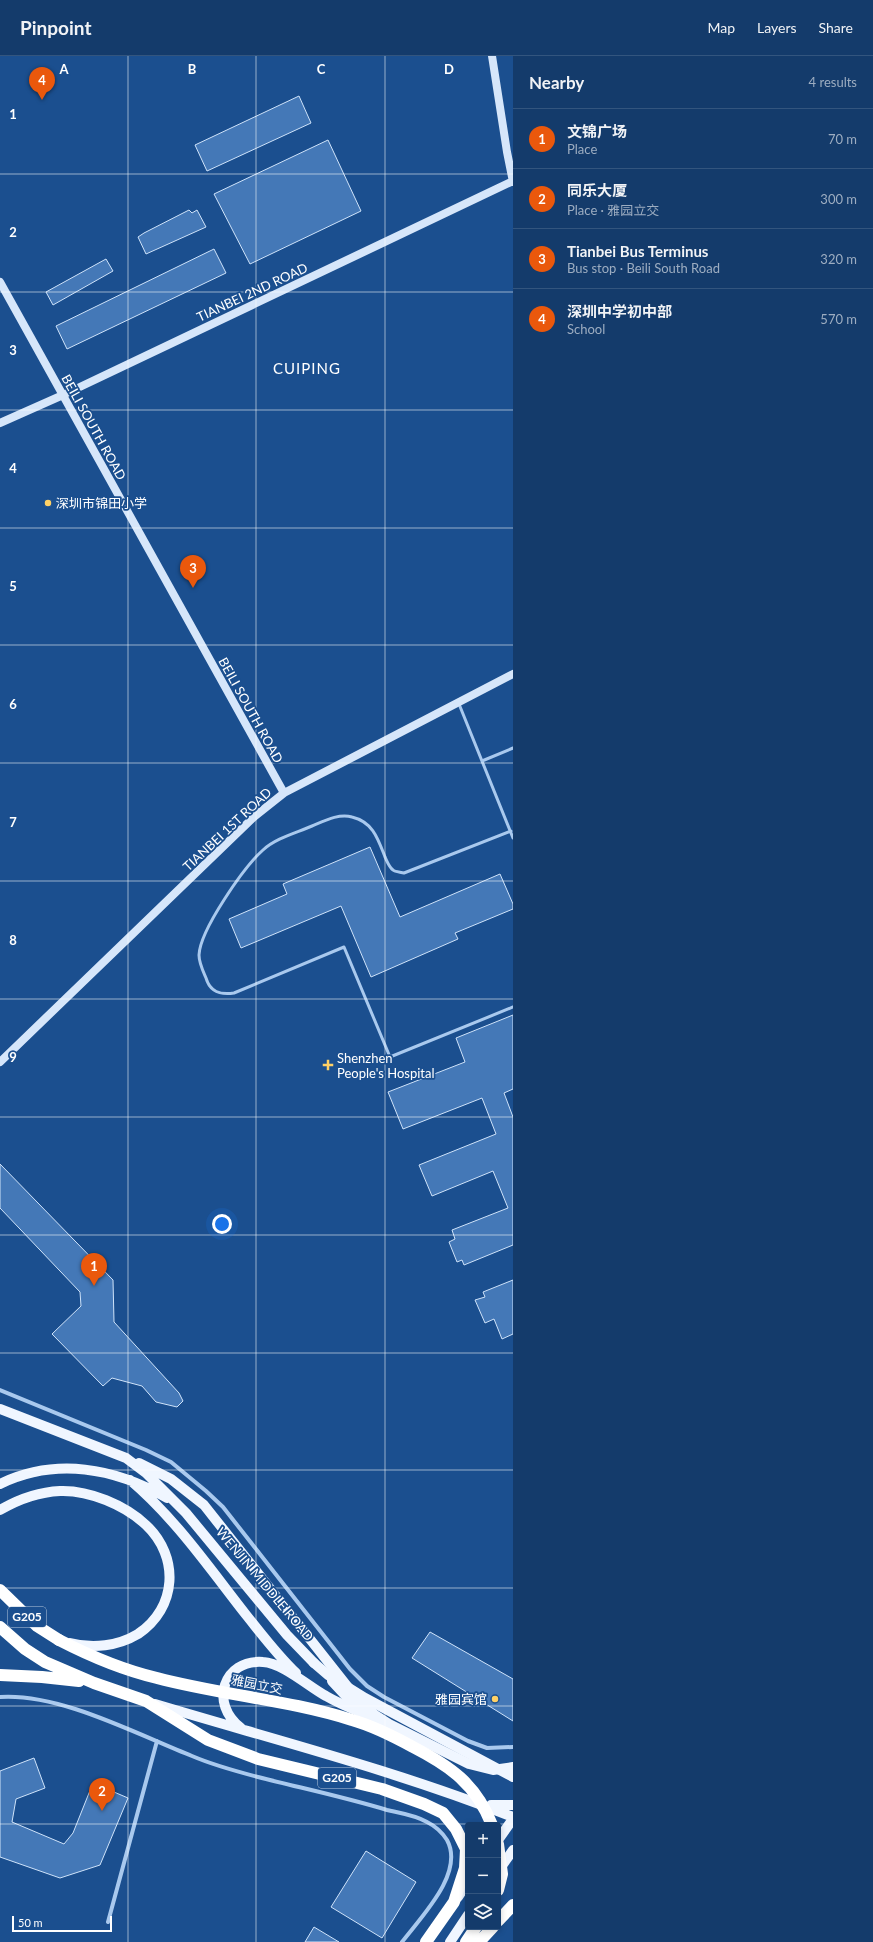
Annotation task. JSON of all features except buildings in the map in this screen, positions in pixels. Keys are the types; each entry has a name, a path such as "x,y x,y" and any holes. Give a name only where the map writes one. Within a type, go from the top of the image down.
{"highway":[{"name":"雅园立交","path":"0,1590 37,1626 59,1640 83,1653 131,1671 158,1679 330,1713 358,1722 389,1729 460,1777 480,1801 490,1822"},
{"name":"G205","path":"0,1627 25,1648 45,1662 94,1683 146,1701 208,1740 258,1759 382,1789 424,1804 443,1813 456,1829 466,1849 465,1868 454,1902 426,1942"},
{"path":"0,1675 42,1677 94,1683"},
{"path":"501,1866 501,1878"},
{"path":"501,1918 513,1903"},
{"path":"466,1942 474,1930"},
{"path":"479,1942 491,1930"}],"main road":[{"name":"WENJIN MIDDLE ROAD","path":"0,1409 126,1458 154,1480 186,1513 287,1635 328,1675 365,1698 513,1777"},
{"path":"126,1458 171,1479 204,1505 355,1696 389,1729"},
{"path":"0,1484 34,1471 57,1468 83,1469 106,1473 130,1480 170,1500 186,1513"},
{"path":"130,1480 150,1496 170,1518 276,1652 310,1686"},
{"path":"0,1510 15,1502 37,1494 61,1491 81,1493 104,1500 132,1513 147,1525 165,1553 169,1567 170,1584 166,1600 159,1614 146,1628 132,1637 104,1646 77,1645 59,1640"},
{"path":"244,1730 232,1721 223,1703 222,1695 224,1684 241,1666 252,1662 264,1662 276,1666 389,1729 469,1764 493,1770 513,1767"},
{"path":"314,1663 359,1710 389,1729"},
{"path":"146,1701 328,1754 479,1804 513,1818 501,1836"},
{"path":"479,1804 496,1806 513,1805"},
{"path":"501,1868 513,1850"},
{"path":"454,1902 465,1886"},
{"path":"450,1942 465,1920"}],"street":[{"path":"492,56 513,182"},
{"name":"TIANBEI 2ND ROAD","path":"0,423 513,182"},
{"name":"BEILI SOUTH ROAD","path":"0,282 284,793"},
{"name":"TIANBEI 1ST ROAD","path":"0,1062 255,816 284,793 513,674"},
{"path":"0,1390 146,1450 170,1462 201,1486 222,1507 350,1669 367,1686 384,1698 468,1741 487,1748 513,1747"},
{"path":"0,1697 13,1696 38,1699 102,1718 232,1770 369,1804 426,1821 439,1829 447,1840 452,1856 451,1867 440,1891 402,1942"},
{"path":"108,1922 157,1741"},
{"path":"484,1942 492,1930"}],"lane":[{"path":"458,702 513,838"},
{"path":"482,761 513,748"},
{"path":"510,831 404,873 393,870 388,864 377,836 370,826 351,816 329,819 275,841 255,858 215,915 200,949 199,957 208,986 218,993 226,994 234,993 344,947 390,1057 513,1007"}],"place":[{"name":"深圳中学初中部","path":"42,100"},
{"name":"深圳市锦田小学","path":"48,503"},
{"name":"Tianbei Bus Terminus","path":"193,588"},
{"name":"Shenzhen People's Hospital","path":"328,1065"},
{"name":"文锦广场","path":"94,1286"},
{"name":"雅园宾馆","path":"495,1699"},
{"name":"同乐大厦","path":"102,1811"}],"district":[{"name":"CUIPING","path":"307,369"}]}
